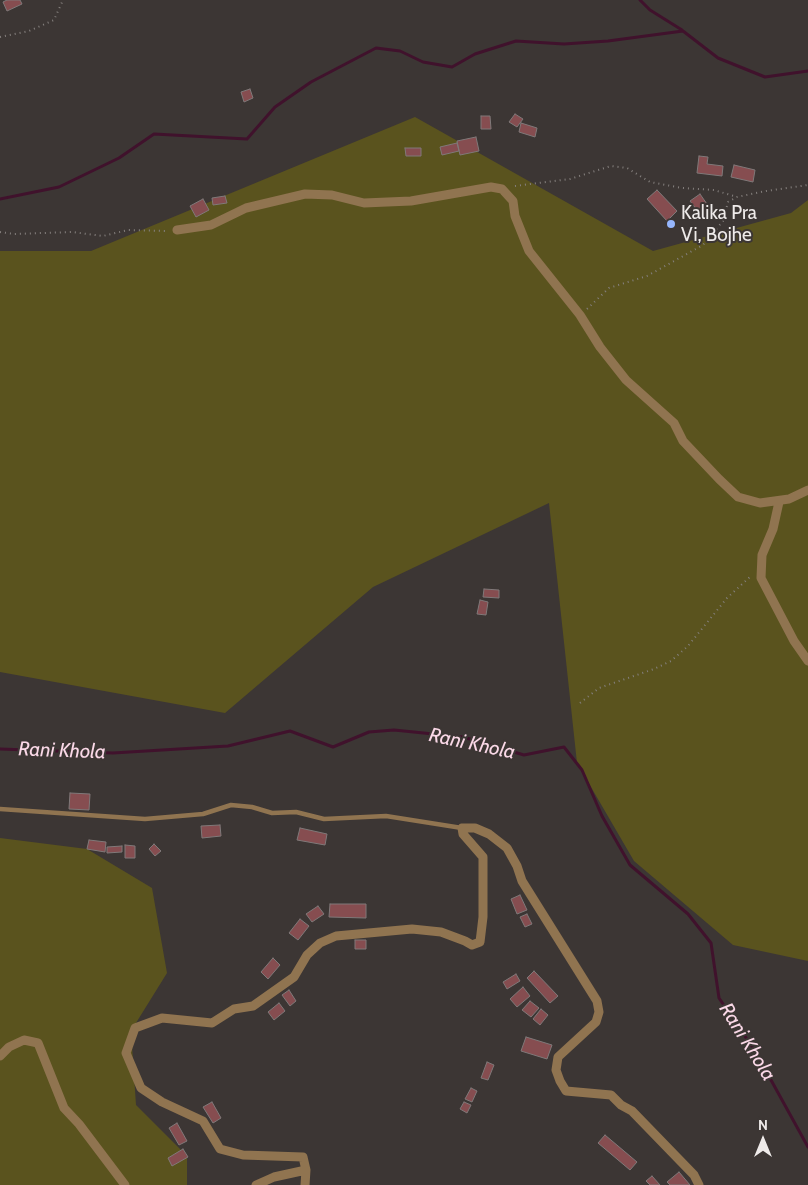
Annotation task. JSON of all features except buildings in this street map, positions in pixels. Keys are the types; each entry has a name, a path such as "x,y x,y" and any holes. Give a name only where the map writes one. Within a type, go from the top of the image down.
{"street":[{"path":"177,230 211,225 246,208 305,194 332,195 364,203 411,201 490,187 502,189 513,201 515,216 529,251 580,315 600,347 626,380 674,422 683,441 719,479 738,497 760,503 779,502 808,490"},
{"path":"779,502 773,529 762,555 761,578 794,641 808,661"},
{"path":"306,1185 306,1170 303,1156 243,1155 220,1149 203,1121 162,1102 141,1088 126,1054 135,1028 162,1018 212,1023 234,1009 253,1006 294,977 307,955 320,943 336,936 412,929 441,932 466,941 472,946 480,942 483,917 483,857 463,834 462,828 475,828 490,834 507,848 517,866 522,881 597,1001 599,1012 596,1022 558,1057 556,1070 566,1091 611,1095 621,1106 632,1111 694,1175 699,1185"},
{"path":"0,1056 9,1047 24,1040 38,1043 64,1108 85,1132 125,1185"},
{"path":"256,1185 274,1177 306,1170"}],"lane":[{"path":"0,809 145,819 203,814 231,805 252,807 272,813 296,812 324,819 386,816 462,828"}],"path":[{"path":"0,37 29,31 54,20 63,0"},
{"path":"502,189 570,179 611,166 627,168 650,182 682,188 714,190 736,197"},
{"path":"580,315 609,288 647,276 703,244 722,221 728,202 736,197 808,185"},
{"path":"0,232 14,234 72,232 103,236 128,230 177,230"},
{"path":"580,703 599,688 654,669 671,661 688,646 727,598 750,575 761,578"}],"shaded area":[{"path":"415,117 653,251 791,213 808,200 808,961 733,945 634,861 577,763 549,503 373,587 225,713 0,672 0,251 91,251"},
{"path":"0,838 87,849 152,888 167,973 131,1031 136,1105 187,1156 187,1185 0,1185"}],"waterway":[{"path":"640,0 650,10 682,30"},
{"path":"0,199 59,187 119,158 154,134 247,139 275,107 311,82 376,48 400,51 423,62 452,67 475,54 516,41 564,44 608,41 683,31 718,58 765,77 808,71"},
{"name":"Rani Khola","path":"0,749 113,753 228,746 290,731 333,747 369,732 394,730 463,737 524,755 564,747 582,770 602,816 630,865 688,914 711,943 719,998 755,1051 808,1147"}],"place":[{"name":"Kalika Pra Vi, Bojhe","path":"671,224"}]}
